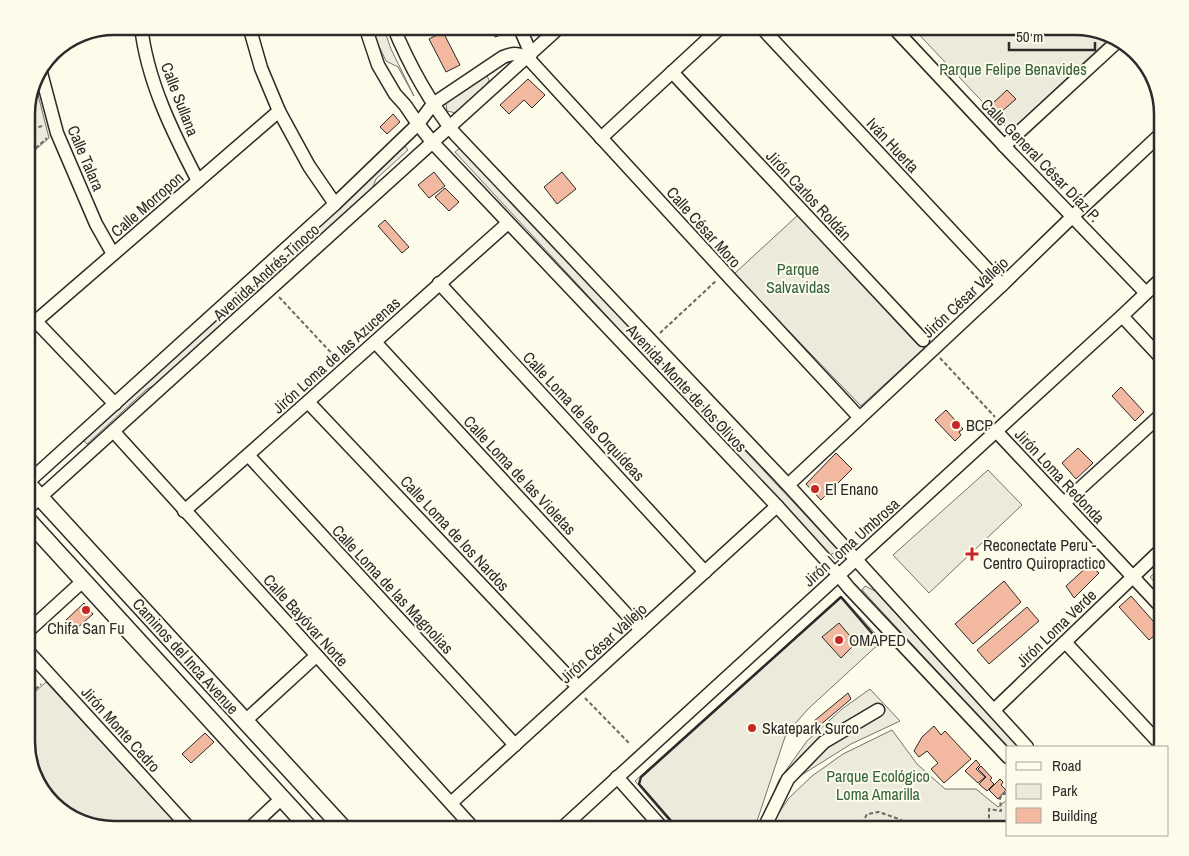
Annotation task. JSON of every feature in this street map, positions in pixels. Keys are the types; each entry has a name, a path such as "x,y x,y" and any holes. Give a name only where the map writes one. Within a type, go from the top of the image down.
{"main road":[{"name":"Caminos del Inca Avenue","path":"35,492 337,821"},
{"name":"Caminos del Inca Avenue","path":"35,528 303,821"}],"street":[{"name":"Calle Sullana","path":"143,35 159,97 178,142 198,181"},
{"path":"252,35 261,68 279,111 309,166 335,204"},
{"name":"Avenida Monte de los Olivos","path":"368,35 378,65 395,94 433,143 777,506 849,588 1006,755"},
{"name":"Avenida Monte de los Olivos","path":"397,35 403,51 433,104 455,134 788,484 1026,746"},
{"name":"Calle César Moro","path":"522,35 529,56 601,138 728,278 859,417"},
{"name":"Avenida Andrés Tinoco","path":"35,502 551,35"},
{"path":"601,138 712,35"},
{"name":"Iván Huerta","path":"768,35 1002,285"},
{"name":"Calle General César Díaz P.","path":"900,35 1146,293"},
{"path":"1004,146 1113,45"},
{"name":"Avenida Andrés Tinoco","path":"35,476 335,204 418,124 433,104 503,57 510,54 529,56"},
{"name":"Jirón Carlos Roldán","path":"672,72 923,340"},
{"name":"Calle Talara","path":"43,80 56,133 96,224 113,254"},
{"name":"Calle Morropon","path":"36,321 279,111"},
{"name":"Jirón César Vallejo","path":"788,484 1154,140"},
{"name":"Jirón Loma de las Azucenas","path":"184,511 508,222"},
{"name":"Calle Loma de las Orquídeas","path":"439,283 705,572"},
{"name":"Jirón Loma Umbrosa","path":"570,821 1154,285"},
{"path":"1122,316 1154,350"},
{"path":"36,321 115,404"},
{"name":"Calle Loma de las Violetas","path":"375,342 641,630"},
{"name":"Calle Loma de los Nardos","path":"308,402 580,690"},
{"path":"1064,503 1154,421"},
{"name":"Jirón Loma Redonda","path":"999,428 1064,503 1154,599"},
{"name":"Calle Bayóvar Norte","path":"114,432 467,821"},
{"name":"Calle Loma de las Magnolias","path":"248,455 515,745"},
{"name":"Jirón César Vallejo","path":"451,803 580,690 641,630 777,506"},
{"name":"Jirón Loma Verde","path":"994,710 1154,557"},
{"path":"35,624 83,581"},
{"path":"1065,642 1154,737"},
{"path":"245,721 316,656"},
{"name":"Jirón Monte Cedro","path":"35,659 183,821"},
{"path":"768,821 788,779 818,748 824,742 878,710"},
{"path":"617,777 656,821"},
{"path":"258,821 282,798"}],"path":[{"path":"35,129 45,126"},
{"path":"35,149 48,138 46,132"},
{"path":"658,334 719,279"},
{"path":"271,289 346,368"},
{"path":"938,356 999,428"},
{"path":"35,690 51,676"},
{"path":"580,690 629,743"},
{"path":"989,821 989,809 1001,811 1000,798 1006,793"},
{"path":"864,821 868,814 879,812 902,821"}],"green space":[{"path":"375,35 386,35 414,96 398,67 386,61"},
{"name":"Parque Felipe Benavides","path":"919,35 1075,35 1106,42 1010,131"},
{"path":"487,76 489,80 486,86 456,113 447,111 446,103 449,99 480,77"},
{"path":"38,94 49,138 35,150 35,108"},
{"path":"404,145 408,150 376,179 371,192 160,383 147,389 87,444 82,439"},
{"path":"461,147 838,550 829,556 455,152"},
{"name":"Parque Salvavidas","path":"798,215 924,348 861,406 734,274"},
{"path":"865,586 875,591 1017,746 1006,746 862,590"},
{"path":"841,596 882,641 808,709 786,734 757,821 669,821 635,781"},
{"path":"46,682 174,821 114,821 98,819 79,813 58,798 43,777 38,763 35,748 35,692"},
{"name":"Parque Ecológico Loma Amarilla","path":"892,730 917,764 945,789 976,789 998,807 1006,801 1006,821 773,821 789,798 812,776 843,754"}],"shaded area":[{"path":"988,470 1022,505 929,593 893,555"},
{"path":"870,689 900,721 851,744 792,781 761,821 779,780 807,741 842,709"}],"building":[{"path":"437,35 445,35 460,65 446,72 429,39"},
{"path":"528,79 545,95 532,108 524,100 509,114 500,105"},
{"path":"1007,90 1016,99 1000,113 992,104"},
{"path":"393,114 400,122 387,134 380,127"},
{"path":"434,172 445,186 429,198 418,185"},
{"path":"562,172 576,189 557,204 544,187"},
{"path":"445,188 459,202 449,211 435,197"},
{"path":"385,220 409,247 402,253 378,226"},
{"path":"1121,387 1144,412 1135,421 1112,396"},
{"path":"946,410 963,429 959,432 961,435 955,441 935,420"},
{"path":"1078,448 1093,463 1076,479 1062,463"},
{"path":"836,453 852,469 821,500 806,484"},
{"path":"1089,565 1099,573 1074,598 1066,586"},
{"path":"1004,581 1021,602 973,644 955,624"},
{"path":"1131,596 1154,622 1154,636 1149,640 1119,607"},
{"path":"84,603 93,614 75,630 66,620"},
{"path":"1027,607 1039,621 989,664 977,650"},
{"name":"OMAPED","path":"839,623 856,643 841,658 822,637"},
{"path":"848,693 851,699 819,726 814,721"},
{"path":"934,726 941,735 945,731 971,759 944,783 931,769 938,763 927,751 919,757 914,751 922,737"},
{"path":"205,733 214,742 191,763 182,754"},
{"path":"976,760 980,765 976,769 985,777 978,783 965,771"},
{"path":"981,766 992,778 990,780 994,784 987,791 979,784 986,777 978,769"},
{"path":"1000,779 1003,782 1001,785 1006,790 998,799 989,790"}],"wall":[{"path":"671,821 639,784 641,777 841,597 877,639"}],"place":[{"name":"BCP","path":"956,425"},
{"name":"El Enano","path":"815,489"},
{"name":"Reconectate Peru - Centro Quiropractico","path":"972,554"},
{"name":"Chifa San Fu","path":"86,610"},
{"name":"OMAPED","path":"839,640"},
{"name":"Skatepark Surco","path":"752,728"}]}
